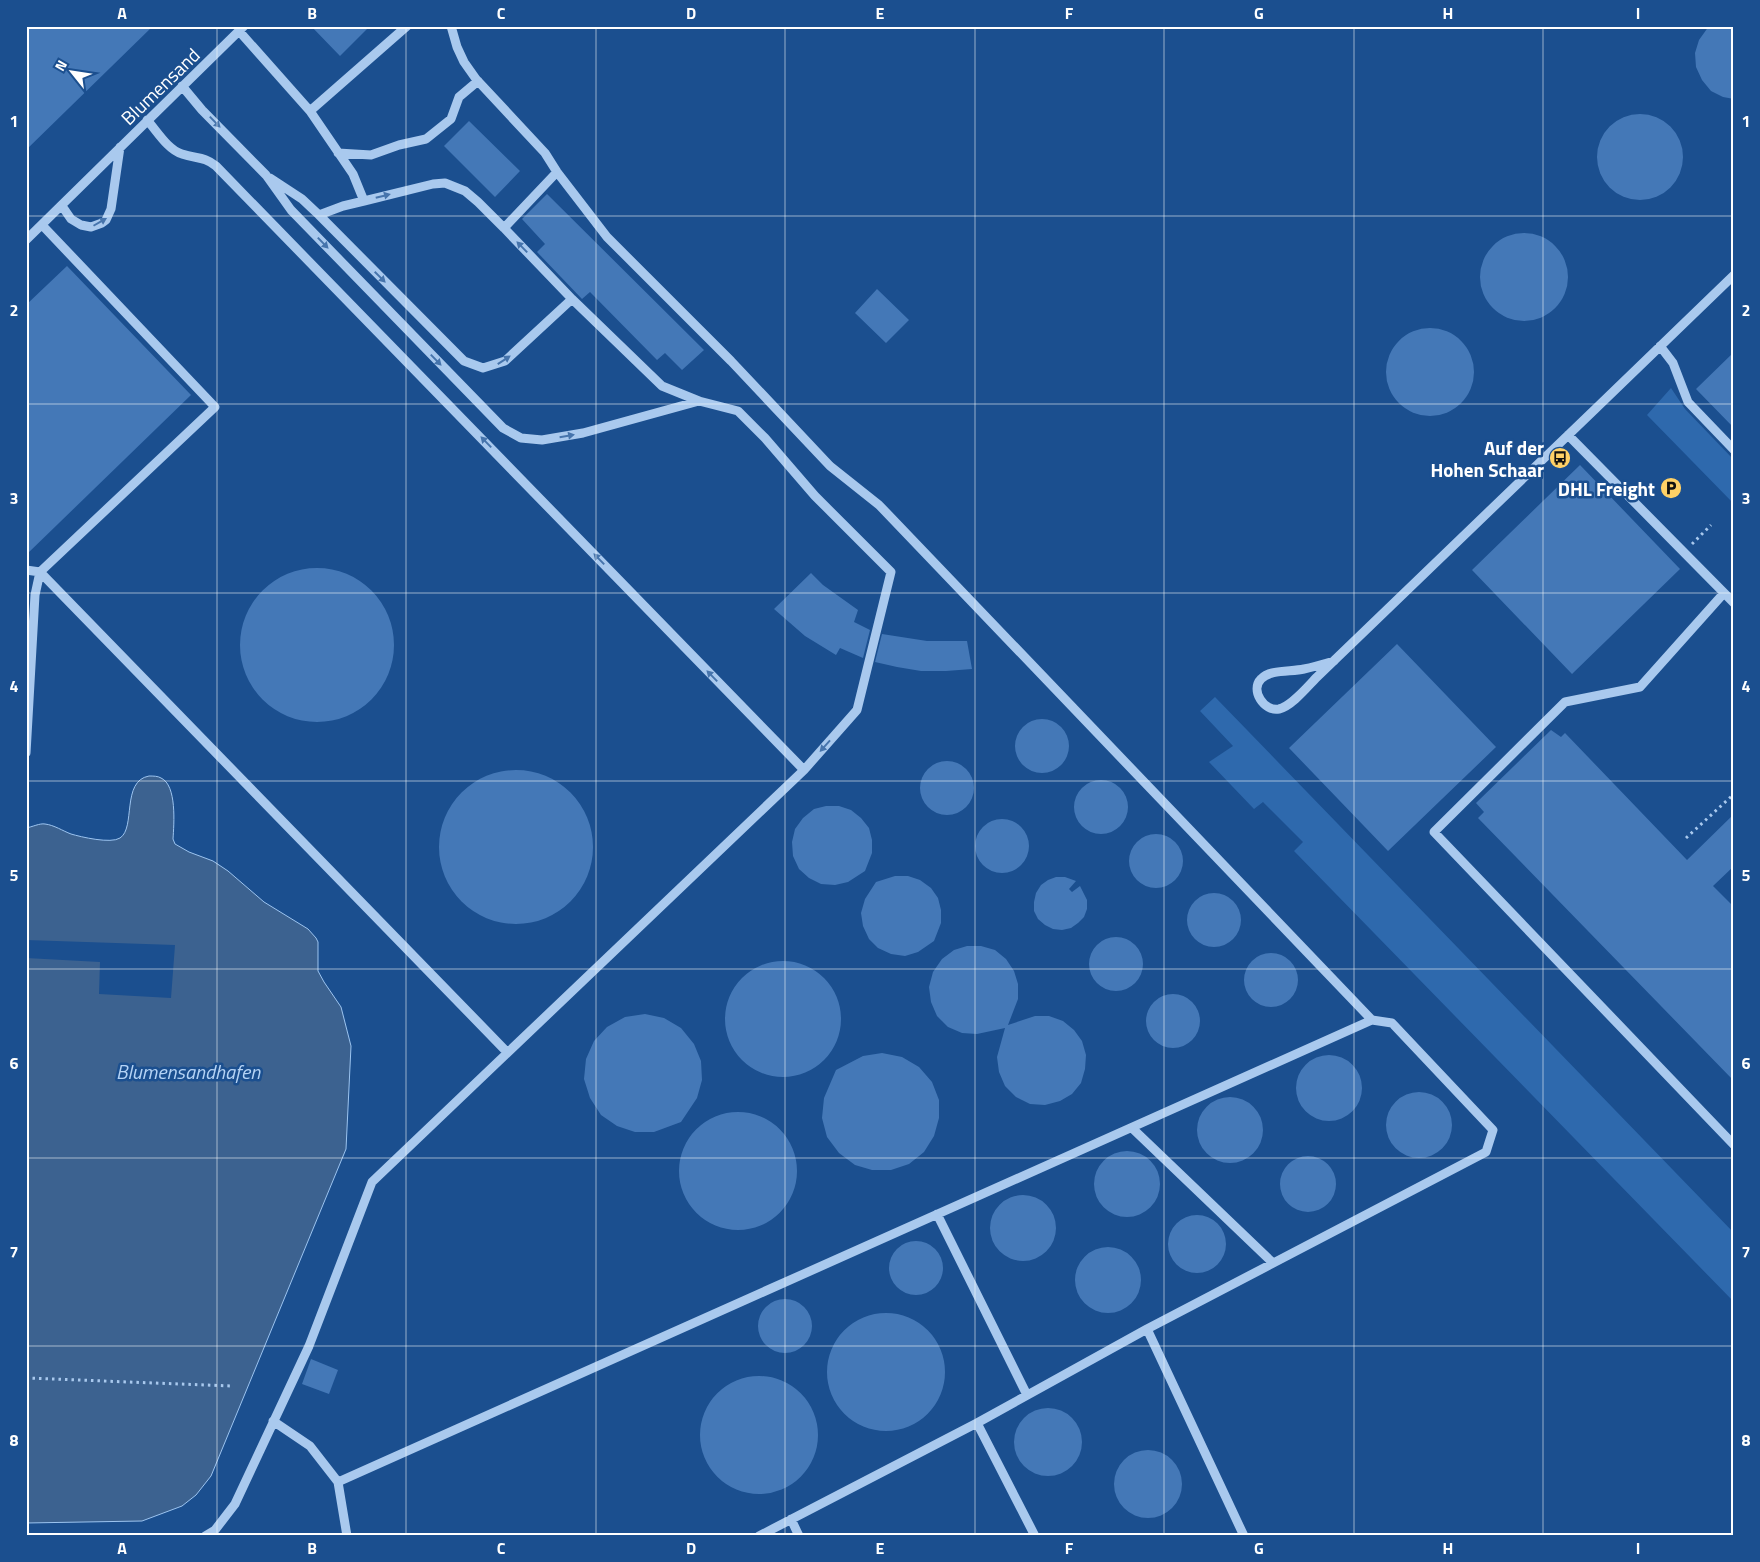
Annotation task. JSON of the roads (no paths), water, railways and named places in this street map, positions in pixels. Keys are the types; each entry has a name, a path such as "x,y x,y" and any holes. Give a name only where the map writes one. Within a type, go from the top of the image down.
{"street":[{"path":"310,111 408,26"},
{"path":"451,26 464,62 478,81 545,153 557,172 607,237 731,361 830,466 879,505 1372,1020"},
{"path":"241,29 310,111 353,174 364,201"},
{"name":"Blumensand","path":"26,240 241,29"},
{"path":"338,152 371,155 399,145 426,139 451,119 459,97 478,81"},
{"path":"182,86 202,110 266,175 298,217 503,428 521,438 542,440 583,433 699,401"},
{"path":"147,120 181,154 207,159 216,166 804,770"},
{"name":"Blumensand","path":"62,206 71,218 81,225 91,227 106,220 111,209 120,147"},
{"path":"504,228 557,172"},
{"path":"266,175 302,199 464,361 474,366 483,368 505,361 572,299"},
{"path":"205,1536 215,1530 235,1504 308,1346 372,1182 804,770 857,710 891,572 815,496 765,438 738,412 699,401 662,386 465,191 445,183 433,184 343,206 319,215"},
{"path":"26,753 35,595 40,572 215,407 42,225"},
{"path":"1334,661 1304,669 1265,675 1258,682 1256,691 1260,699 1268,707 1278,709 1289,705 1734,275"},
{"path":"1660,346 1673,363 1688,402 1734,450"},
{"path":"1568,435 1734,603"},
{"path":"26,570 40,572 507,1052"},
{"path":"1724,593 1640,687 1565,702 1434,832 1734,1145"},
{"path":"338,1482 1372,1020 1392,1023 1493,1130 1486,1152 1147,1329 977,1423 759,1536"},
{"path":"1132,1128 1273,1263"},
{"path":"937,1214 1027,1395"},
{"path":"1147,1329 1244,1536"},
{"path":"273,1421 310,1446 338,1482 347,1536"},
{"path":"977,1423 1035,1536"},
{"path":"791,1519 799,1536"}],"water":[{"name":"Blumensandhafen","path":"149,776 161,778 170,788 173,806 173,839 175,844 189,852 213,861 228,871 264,902 308,929 316,938 318,942 318,971 341,1007 351,1046 346,1149 211,1476 196,1495 182,1506 142,1521 26,1523 26,828 45,824 71,834 103,840 116,840 125,833 135,786 140,780"}],"place":[{"name":"Auf der Hohen Schaar","path":"1560,458"},
{"name":"DHL Freight","path":"1671,488"}]}
